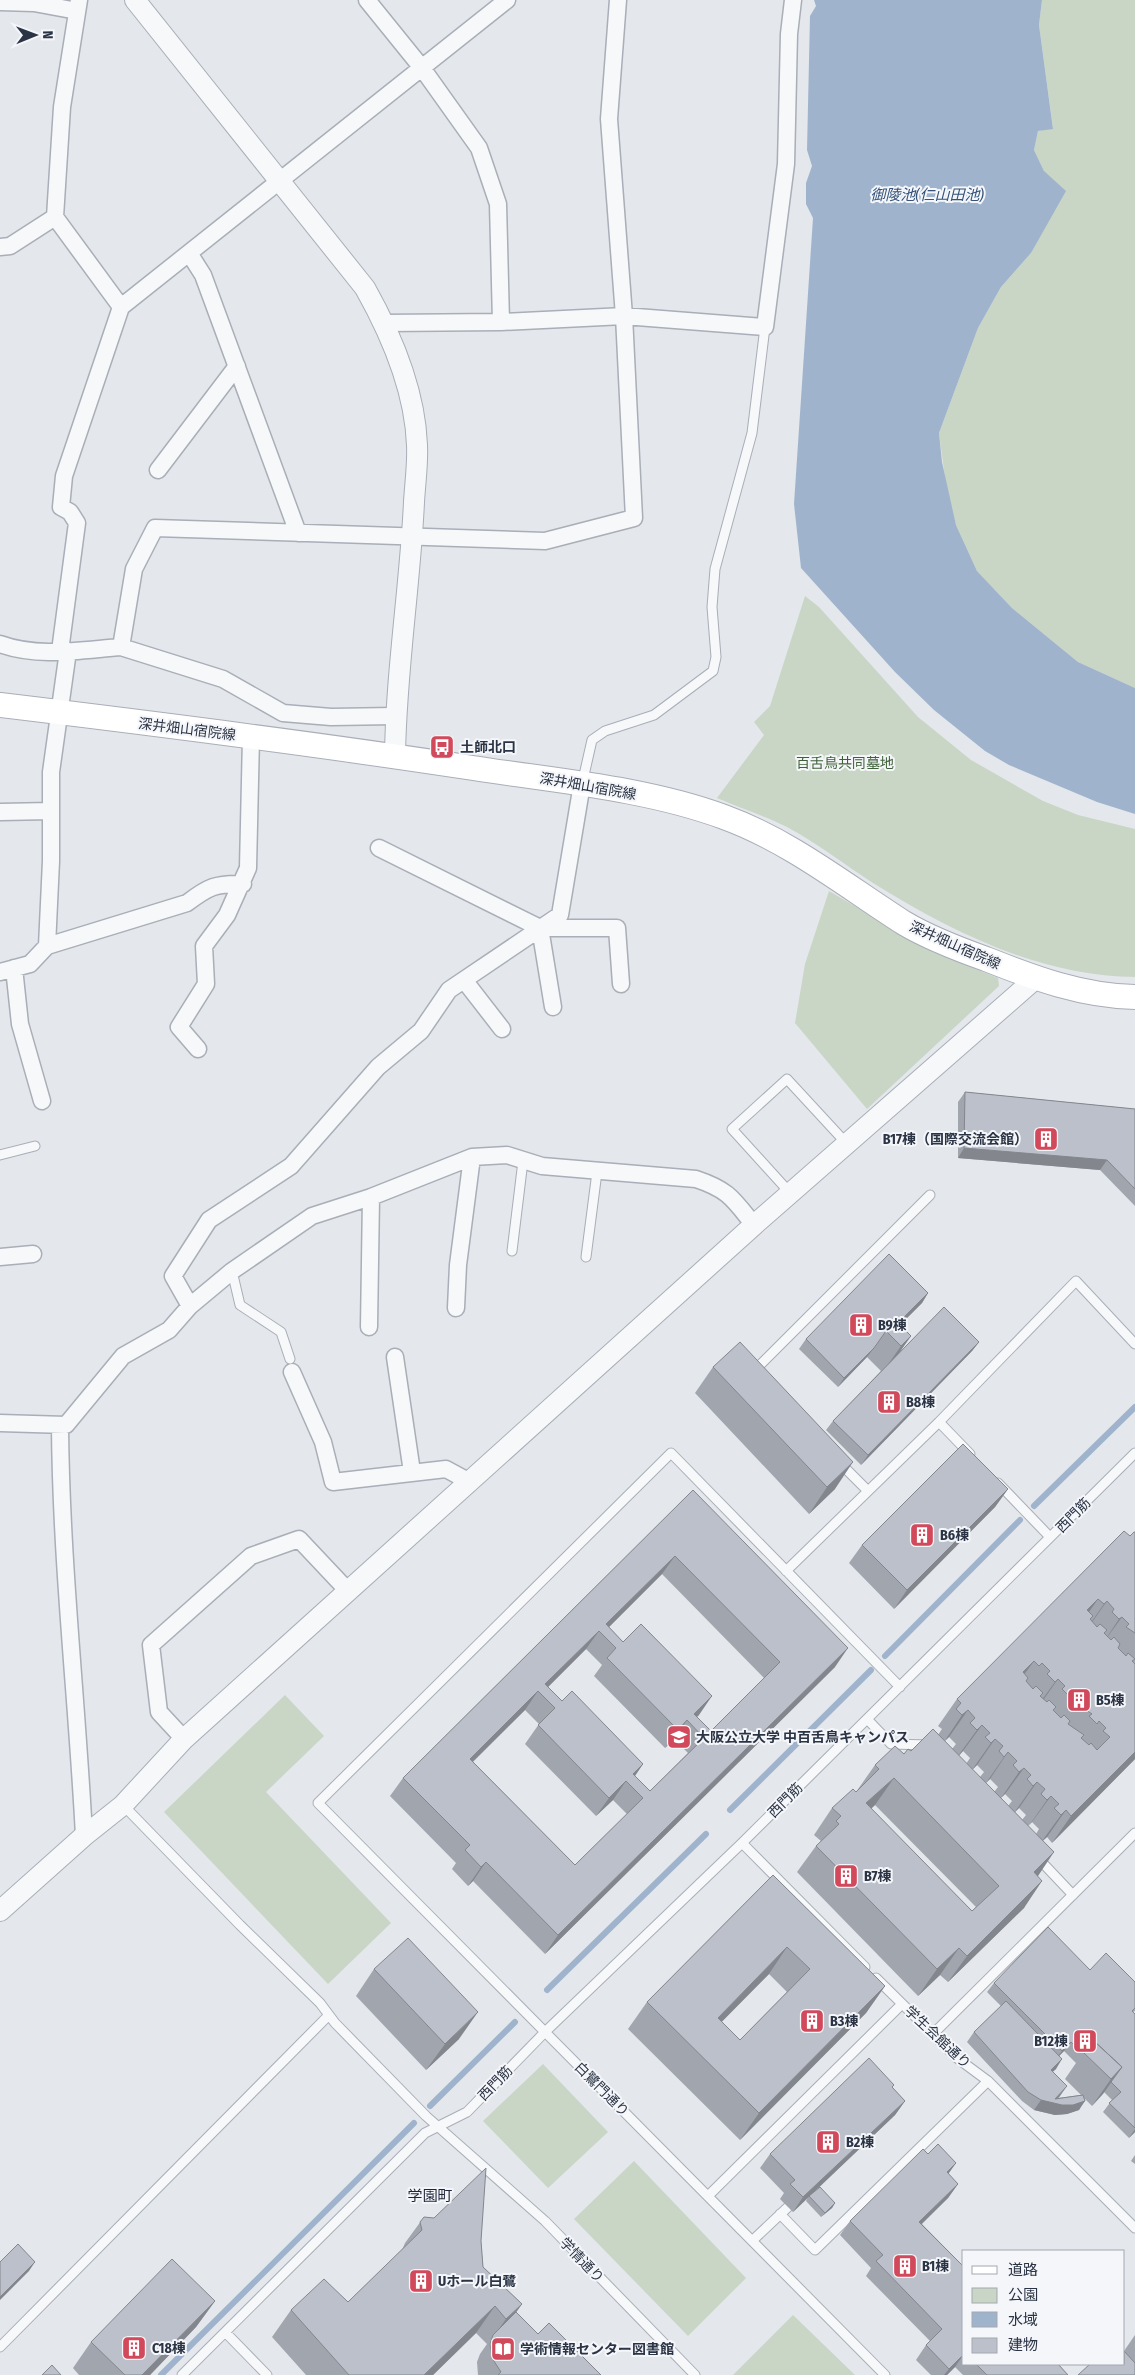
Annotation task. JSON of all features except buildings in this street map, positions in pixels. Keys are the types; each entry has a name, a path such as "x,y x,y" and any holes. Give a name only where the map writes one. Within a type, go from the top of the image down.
{"main road":[{"name":"深井畑山宿院線","path":"0,705 395,756 582,784 656,798 732,820 772,838 908,925 952,947 1035,979 1078,991 1135,997"}],"street":[{"path":"135,0 365,288 384,323 410,397 417,445 413,537 395,716 395,756"},
{"path":"367,0 422,68 479,148 498,204 501,322"},
{"path":"47,946 51,772 59,712 77,523 70,512 61,507 64,476 121,307 508,0"},
{"path":"121,647 134,569 155,528 545,541 634,518 624,316 609,119 618,0"},
{"path":"384,323 501,322 624,316 766,327 786,164 790,34 793,0"},
{"path":"0,2 78,6 62,107 55,217 121,307"},
{"path":"0,247 10,246 55,217"},
{"path":"189,253 204,275 298,533"},
{"path":"158,470 237,366"},
{"path":"0,644 19,651 64,651 121,647 223,680 284,713 331,717 395,716"},
{"path":"198,1049 179,1027 206,984 204,946 227,915 243,884 248,868 251,737"},
{"path":"190,1306 173,1276 209,1220 291,1166 378,1067 421,1031 449,990 560,915 582,784"},
{"path":"0,812 51,811"},
{"path":"379,848 540,928 617,928 621,984"},
{"path":"42,1101 7,970 30,964 47,946 188,902 206,888 222,883 243,884"},
{"path":"540,928 553,1007"},
{"path":"0,1911 84,1836 123,1805 184,1739 754,1225 1035,979"},
{"path":"464,980 502,1028"},
{"path":"0,1423 66,1425 123,1356 169,1330 190,1306 232,1271 312,1216 371,1197 472,1157 507,1155 542,1166 696,1180 718,1187 729,1195 754,1225"},
{"path":"456,1308 458,1265 472,1157"},
{"path":"369,1327 371,1197"},
{"path":"0,1257 33,1254"},
{"path":"396,1357 412,1472"},
{"path":"291,1365 323,1442 333,1482 446,1468 470,1482"},
{"path":"60,1426 61,1510 84,1836"},
{"path":"184,1739 159,1712 151,1645 251,1556 299,1539 348,1591"}],"lane":[{"path":"582,784 592,740 605,731 654,715 713,671 716,657 712,607 715,569 752,433 766,327"},
{"path":"790,1194 732,1129 788,1079 847,1145"},
{"path":"0,1156 35,1146"},
{"path":"512,1251 522,1161"},
{"path":"586,1256 597,1172"},
{"path":"760,1379 753,1372 930,1195"},
{"path":"232,1271 240,1305 281,1332 291,1365"},
{"path":"900,1687 786,1571 938,1422 1076,1282 1135,1344"},
{"path":"938,1422 978,1462"},
{"name":"白鷺門通り","path":"786,1571 671,1453 318,1803 885,2375"},
{"name":"西門筋","path":"182,2375 425,2133 467,2112 545,2032 742,1843 1135,1453"},
{"path":"834,1456 868,1491"},
{"path":"991,1476 1050,1537"},
{"path":"868,1719 891,1744 931,1745 938,1752"},
{"name":"学情通り","path":"123,1805 240,1925 320,2003 328,2015 437,2127 545,2221 695,2375"},
{"path":"932,2034 1135,1833"},
{"name":"学生会館通り","path":"742,1843 932,2034 957,2058 988,2081 1135,2228"},
{"path":"1032,1852 1073,1895"},
{"path":"708,2196 902,2004"},
{"path":"0,2347 328,2015"},
{"path":"780,2214 815,2250 988,2081"},
{"path":"752,2241 788,2206"},
{"path":"226,2333 267,2375"}],"green space":[{"path":"1042,0 1135,0 1135,688 1078,662 1012,608 977,571 956,525 946,485 939,433 978,328 1001,287 1031,253 1045,224 1044,171 1034,150 1038,131 1053,128 1039,25"},
{"name":"百舌鳥共同墓地","path":"805,596 819,607 918,717 971,760 1043,801 1078,815 1135,829 1135,977 1100,975 1065,969 1031,960 998,948 966,934 903,901 787,827 717,798 764,735 754,722 770,706"},
{"path":"829,891 932,951 998,978 999,986 867,1109 795,1023 805,964"},
{"path":"285,1695 324,1736 266,1792 391,1923 328,1984 164,1812"},
{"path":"543,2064 608,2132 548,2188 483,2121"},
{"path":"634,2161 746,2278 688,2336 574,2219"},
{"path":"793,2315 855,2375 733,2375"}],"water":[{"name":"御陵池(仁山田池)","path":"814,0 1042,0 1039,25 1053,129 1038,131 1034,150 1044,171 1066,191 1031,253 1001,287 978,328 939,433 942,462 956,525 977,571 1012,608 1078,662 1135,688 1135,814 1097,802 1009,765 985,751 934,710 895,672 801,568 794,504 813,218 806,204 806,183 812,166 807,150 810,16 816,6"}],"waterway":[{"path":"1034,1506 1135,1407"},
{"path":"885,1656 1020,1520"},
{"path":"730,1810 871,1670"},
{"path":"547,1990 706,1834"},
{"path":"430,2106 515,2022"},
{"path":"161,2375 414,2123"}],"place":[{"name":"土師北口","path":"442,747"},
{"name":"B17棟（国際交流会館）","path":"1046,1139"},
{"name":"B9棟","path":"861,1325"},
{"name":"B8棟","path":"889,1402"},
{"name":"B6棟","path":"922,1535"},
{"name":"B5棟","path":"1079,1700"},
{"name":"大阪公立大学 中百舌鳥キャンパス","path":"679,1737"},
{"name":"B7棟","path":"846,1876"},
{"name":"B3棟","path":"812,2021"},
{"name":"B12棟","path":"1085,2041"},
{"name":"B2棟","path":"828,2142"},
{"name":"B1棟","path":"905,2266"},
{"name":"Uホール白鷺","path":"421,2281"},
{"name":"C18棟","path":"134,2348"},
{"name":"学術情報センター図書館","path":"503,2349"}],"district":[{"name":"学園町","path":"430,2196"}]}
